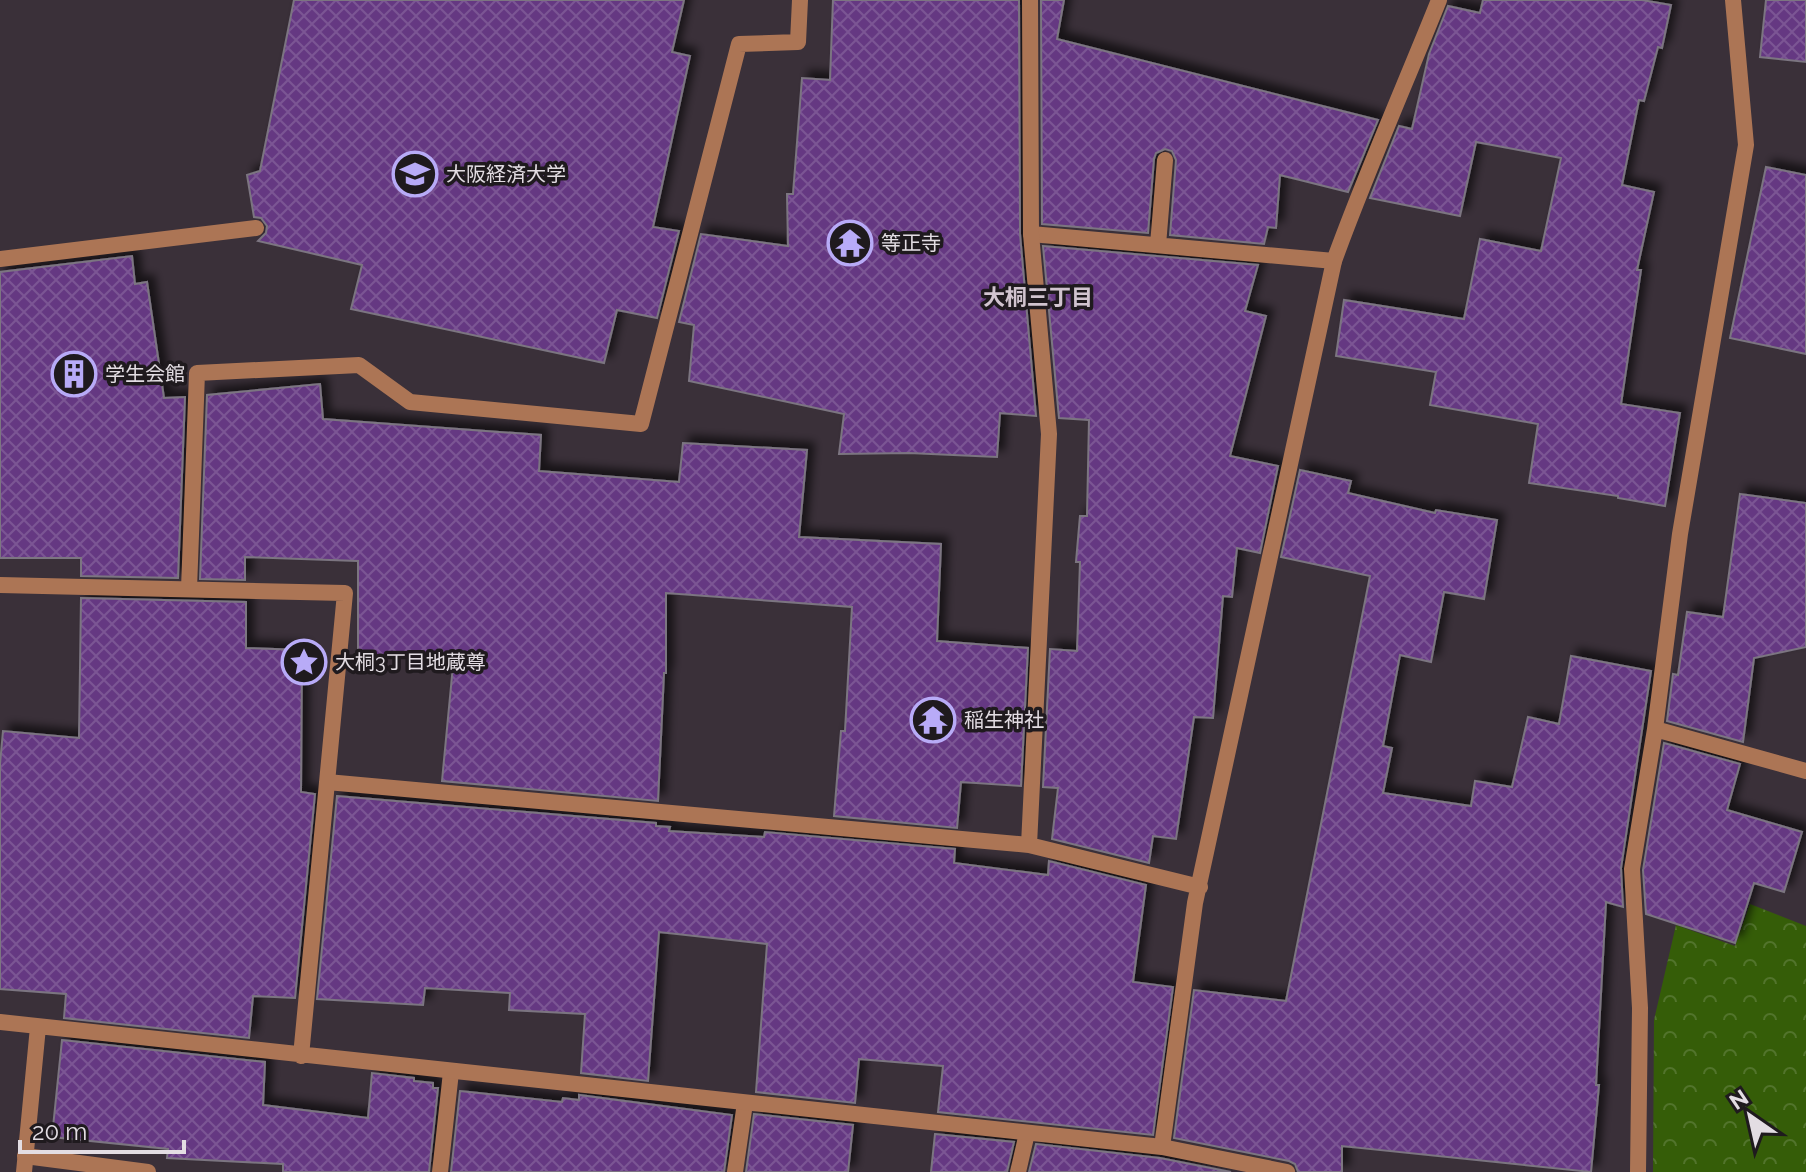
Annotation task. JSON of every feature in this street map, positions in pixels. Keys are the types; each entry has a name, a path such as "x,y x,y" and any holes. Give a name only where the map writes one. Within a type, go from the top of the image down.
{"street":[{"path":"189,589 197,373 359,365 410,402 641,424 739,44 798,42 800,0"},
{"path":"1029,845 1049,434 1031,234 1030,0"},
{"path":"1162,1147 1195,903 1334,261 1364,178 1389,126 1439,0"},
{"path":"1638,1172 1640,1008 1632,869 1655,729 1680,534 1746,145 1733,0"},
{"path":"1158,245 1165,160"},
{"path":"0,259 256,228"},
{"path":"1031,234 1334,261"},
{"path":"0,585 345,593 301,1056"},
{"path":"1655,729 1806,771"},
{"path":"327,782 1029,845 1200,887"},
{"path":"0,1022 1162,1147 1287,1172"},
{"path":"38,1027 24,1164 148,1172"},
{"path":"440,1172 451,1072"},
{"path":"735,1172 745,1103"},
{"path":"1018,1172 1027,1133"}],"green space":[{"path":"1750,904 1806,926 1806,1172 1653,1172 1654,1020 1676,925 1735,946"}],"building":[{"path":"294,0 684,0 672,52 690,56 653,227 679,231 657,318 617,310 604,363 351,309 362,265 258,241 266,233 267,226 261,218 254,217 247,175 260,171"},
{"path":"833,0 1019,0 1020,234 1036,416 1000,413 997,457 839,454 844,414 689,381 694,325 679,322 701,234 788,246 787,194 793,194 802,78 830,80"},
{"path":"1041,0 1064,0 1057,39 1378,120 1348,192 1280,175 1276,228 1268,227 1264,244 1170,235 1176,160 1172,151 1165,149 1156,153 1154,159 1148,233 1042,224"},
{"path":"1483,0 1642,0 1671,5 1662,48 1658,47 1644,101 1639,100 1622,185 1654,192 1637,270 1641,270 1621,404 1680,413 1665,506 1529,483 1538,424 1430,405 1436,372 1336,356 1344,300 1464,319 1480,239 1541,251 1561,158 1476,142 1460,216 1370,198 1399,126 1412,129 1429,54 1448,6 1480,13"},
{"path":"1766,0 1806,0 1806,62 1760,57"},
{"path":"1766,167 1806,175 1806,354 1730,338"},
{"path":"1043,246 1258,265 1245,311 1266,316 1230,456 1278,466 1260,553 1237,548 1232,597 1223,596 1213,718 1194,717 1176,839 1153,836 1149,863 1052,839 1058,788 1043,787 1050,649 1077,651 1080,562 1076,562 1080,516 1087,516 1089,420 1059,418"},
{"path":"132,256 135,284 147,282 164,398 185,397 178,578 81,576 81,558 0,558 0,272"},
{"path":"320,384 323,419 541,435 539,471 679,482 683,443 807,450 799,537 941,544 937,641 1028,648 1021,786 961,782 957,828 834,816 841,731 845,731 852,607 666,593 666,673 658,801 442,781 454,655 358,655 358,561 245,557 245,580 200,579 207,395"},
{"path":"1300,470 1351,481 1348,493 1435,513 1436,510 1497,520 1484,599 1444,592 1431,662 1400,655 1383,746 1392,748 1383,793 1471,806 1475,781 1512,787 1528,717 1559,724 1571,656 1651,671 1621,868 1623,907 1606,902 1596,1085 1599,1085 1591,1172 1342,1146 1342,1172 1298,1172 1295,1164 1289,1161 1174,1138 1194,990 1286,1001 1370,576 1281,557"},
{"path":"1740,494 1806,503 1806,647 1754,658 1743,742 1667,721 1673,674 1678,675 1687,612 1723,617"},
{"path":"81,598 246,602 246,648 302,650 301,792 315,794 295,998 253,996 249,1038 64,1018 66,994 0,989 0,764 3,731 79,738"},
{"path":"1664,743 1740,764 1727,810 1802,832 1784,892 1754,883 1735,943 1646,914 1643,870"},
{"path":"337,796 656,823 656,826 670,827 669,831 764,837 765,832 955,849 954,863 1048,875 1049,861 1146,885 1133,982 1173,987 1153,1135 938,1112 943,1066 859,1059 855,1103 756,1092 767,944 659,932 648,1081 581,1073 585,1014 509,1010 510,993 425,988 423,1005 317,999"},
{"path":"62,1040 265,1062 263,1105 368,1118 372,1073 433,1083 433,1088 438,1088 429,1172 283,1172 283,1164 167,1158 168,1149 52,1137"},
{"path":"460,1091 562,1102 563,1098 579,1100 579,1095 732,1115 724,1172 451,1172"},
{"path":"754,1114 853,1125 848,1172 746,1172"},
{"path":"935,1134 1014,1142 1007,1172 931,1172"},
{"path":"1036,1144 1160,1158 1231,1172 1029,1172"}],"place":[{"name":"大阪経済大学","path":"415,174"},
{"name":"等正寺","path":"850,243"},
{"name":"学生会館","path":"74,374"},
{"name":"大桐3丁目地蔵尊","path":"304,662"},
{"name":"稲生神社","path":"933,720"}],"district":[{"name":"大桐三丁目","path":"1038,297"}]}
